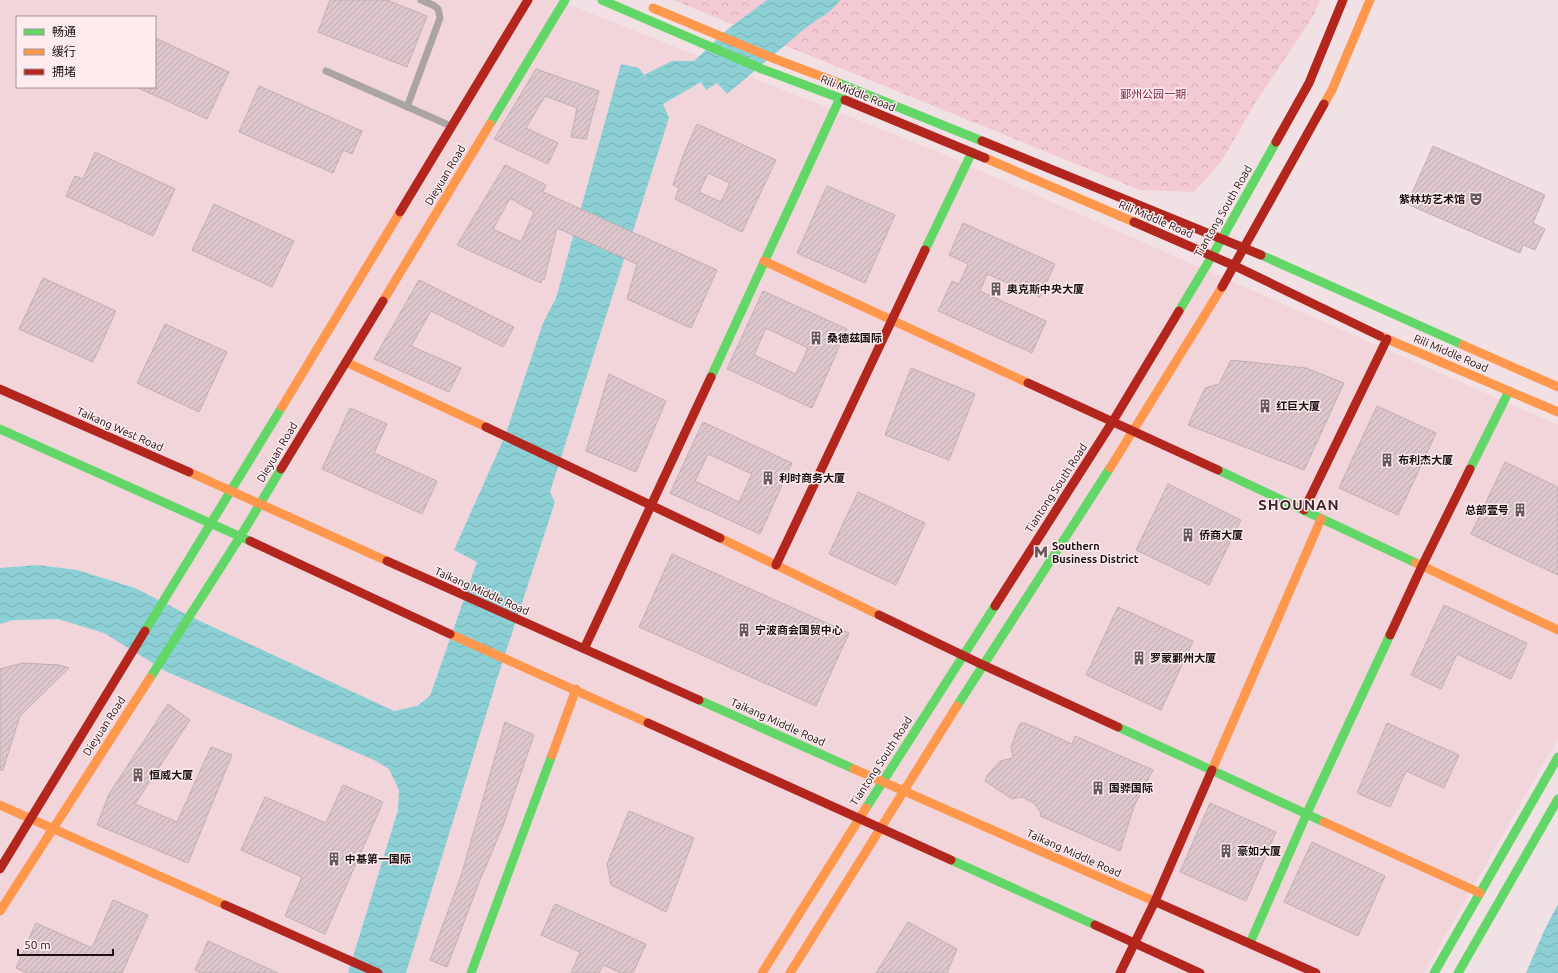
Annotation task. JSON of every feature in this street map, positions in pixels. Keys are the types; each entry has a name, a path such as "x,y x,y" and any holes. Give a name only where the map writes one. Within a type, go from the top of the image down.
{"street":[{"name":"Dieyuan Road","path":"0,869 528,0"},
{"name":"Dieyuan Road","path":"0,911 240,537 565,0"},
{"name":"Rili Middle Road","path":"602,0 762,69 840,98 972,152 1235,266 1387,338 1558,412"},
{"name":"Tiantong South Road","path":"762,973 882,781 1113,421 1212,256 1309,83 1343,0"},
{"path":"790,973 882,828 983,664 1134,431 1235,266 1332,90 1370,0"},
{"name":"Rili Middle Road","path":"648,6 775,59 830,79 1245,248 1558,387"},
{"path":"584,649 652,506 840,98"},
{"path":"776,566 972,152"},
{"path":"764,261 1113,421 1558,630"},
{"path":"1304,510 1387,338"},
{"path":"346,362 564,464 963,655 1480,893"},
{"name":"Taikang West Road","path":"0,389 231,491"},
{"path":"1250,944 1307,813 1422,566 1509,391"},
{"path":"0,428 435,627 576,689 1200,973"},
{"name":"Taikang Middle Road","path":"231,491 447,589 1316,973"},
{"path":"1120,973 1155,902 1320,519"},
{"path":"471,973 576,689"},
{"path":"1434,973 1558,757"},
{"path":"1458,973 1558,799"},
{"path":"0,805 378,973"}],"lane":[{"path":"407,107 440,18 438,9 421,0"},
{"path":"326,71 452,126"}],"shaded area":[{"path":"0,0 558,0 938,152 1558,425 1558,738 1424,973 0,973"}],"green space":[{"name":"鄞州公园一期","path":"673,0 1320,0 1314,15 1254,105 1221,162 1194,192 1140,190"}],"water":[{"path":"767,0 841,0 829,12 808,26 727,94 717,83 706,90 701,82 663,104 669,118 550,492 555,502 497,679 406,973 348,973 398,810 399,790 389,769 374,760 167,672 104,633 58,619 13,620 0,624 0,568 38,565 77,570 135,588 200,621 394,711 417,706 430,696 477,562 454,550 505,436 543,323 556,298 621,64 639,68 644,75 672,61 694,61 728,29"},
{"path":"1558,904 1558,973 1526,973 1544,931"}],"building":[{"path":"330,0 387,0 427,16 407,67 318,32"},
{"path":"156,38 229,72 207,119 138,88 156,88"},
{"path":"536,69 599,91 586,139 571,137 577,108 545,96 526,128 558,143 548,164 494,139"},
{"path":"259,86 362,131 352,154 343,150 333,173 239,132"},
{"path":"697,124 776,160 742,232 675,199 679,188 673,185 685,151","holes":["708,173 730,183 721,202 699,192"]},
{"name":"紫林坊艺术馆","path":"1433,146 1545,195 1533,223 1545,229 1535,250 1523,245 1520,253 1407,204"},
{"path":"95,152 175,189 153,236 66,196 75,176 83,179"},
{"path":"505,165 546,185 543,192 717,270 691,328 627,299 637,264 557,228 544,280 542,279 541,283 457,245","holes":["510,198 534,212 521,242 493,229"]},
{"path":"827,186 895,215 865,283 797,253"},
{"path":"214,204 294,241 272,287 192,250"},
{"name":"奥克斯中央大厦","path":"963,223 1055,264 1040,297 987,274 980,291 1046,321 1032,353 938,311 952,281 959,284 968,264 949,255"},
{"path":"43,278 116,311 93,362 19,329"},
{"path":"419,280 514,327 503,347 431,311 411,346 461,368 449,392 374,359"},
{"name":"桑德兹国际","path":"763,291 847,329 812,408 727,369","holes":["766,328 808,348 796,374 754,355"]},
{"path":"165,324 227,352 199,412 137,383"},
{"name":"红巨大厦","path":"1231,360 1306,368 1344,383 1304,470 1188,425 1205,388 1219,384"},
{"path":"911,368 975,394 949,460 885,435"},
{"path":"609,374 666,401 636,472 586,451"},
{"name":"布利杰大厦","path":"1377,406 1436,433 1398,515 1339,488"},
{"path":"350,408 387,424 374,453 437,481 422,514 322,469"},
{"name":"利时商务大厦","path":"703,422 792,463 760,534 670,493","holes":["708,454 752,474 739,502 695,481"]},
{"name":"总部壹号","path":"1505,462 1558,487 1558,575 1471,534"},
{"name":"侨商大厦","path":"1168,484 1241,520 1209,585 1136,550"},
{"path":"858,492 925,523 896,585 829,554"},
{"name":"宁波商会国贸中心","path":"672,554 849,633 816,706 639,627"},
{"path":"1444,605 1527,643 1511,679 1457,654 1441,689 1411,675"},
{"name":"罗蒙鄞州大厦","path":"1118,607 1193,641 1161,710 1086,675"},
{"path":"23,663 59,665 69,668 20,716 3,770 0,770 0,669"},
{"name":"恒威大厦","path":"168,704 190,720 135,804 177,822 211,747 232,755 188,863 97,825 109,794"},
{"path":"505,722 534,735 504,823 478,885 447,967 430,960 461,876"},
{"name":"国骅国际","path":"1022,723 1072,744 1075,736 1153,770 1134,806 1120,851 1040,816 1041,813 1034,803 1022,797 1012,799 985,781 987,776 1000,761 1013,758 1011,747 1019,725"},
{"path":"1387,723 1459,755 1444,788 1406,771 1390,807 1357,793"},
{"name":"中基第一国际","path":"343,785 383,802 325,934 285,916 302,877 241,850 265,797 326,823"},
{"name":"豪如大厦","path":"1210,803 1276,832 1246,901 1180,872"},
{"path":"629,811 694,838 666,912 611,885 607,864"},
{"path":"1312,842 1385,876 1358,936 1284,902"},
{"path":"113,900 148,915 122,973 27,973 16,968 36,923 92,948"},
{"path":"555,904 646,944 633,973 621,973 603,965 599,973 571,973 580,952 541,935"},
{"path":"908,922 957,949 947,973 876,973"},
{"path":"208,941 278,973 201,973 195,970"}],"traffic: fast":[{"path":"490,124 565,0"},
{"path":"602,0 762,69 845,100"},
{"path":"836,82 982,141"},
{"path":"711,377 840,98"},
{"path":"1179,311 1212,256 1276,142"},
{"path":"925,250 972,152"},
{"path":"1261,255 1463,345"},
{"path":"1470,469 1509,391"},
{"path":"145,631 282,407"},
{"path":"0,429 250,541"},
{"path":"957,706 1110,468"},
{"path":"150,678 240,537 281,469"},
{"path":"1218,470 1416,563"},
{"path":"866,808 995,606"},
{"path":"1250,943 1307,813 1390,635"},
{"path":"699,700 854,769"},
{"path":"1118,727 1324,822"},
{"path":"471,973 552,755"},
{"path":"1434,973 1558,757"},
{"path":"1458,973 1558,799"},
{"path":"951,860 1095,925"}],"traffic: slow":[{"path":"1324,104 1332,90 1370,0"},
{"path":"653,8 775,59 836,82"},
{"path":"383,301 490,124"},
{"path":"985,158 1134,222"},
{"path":"282,407 400,212"},
{"path":"764,261 1028,383"},
{"path":"1110,468 1222,287"},
{"path":"1380,336 1558,412"},
{"path":"1463,345 1558,387"},
{"path":"346,362 486,427"},
{"path":"189,472 387,561"},
{"path":"1212,770 1321,519"},
{"path":"720,538 879,615"},
{"path":"1416,563 1558,630"},
{"path":"450,634 648,723"},
{"path":"0,911 150,678"},
{"path":"552,755 576,689"},
{"path":"790,973 957,706"},
{"path":"854,769 1156,902"},
{"path":"0,805 225,905"},
{"path":"762,973 866,808"},
{"path":"1324,822 1480,893"}],"traffic: jam":[{"path":"400,212 528,0"},
{"path":"1276,142 1309,83 1343,0"},
{"path":"845,100 985,158"},
{"path":"1222,287 1324,104"},
{"path":"982,141 1261,255"},
{"path":"1134,222 1235,266 1380,336"},
{"path":"776,565 925,250"},
{"path":"281,469 383,301"},
{"path":"995,606 1113,421 1179,311"},
{"path":"1304,510 1387,339"},
{"path":"584,649 711,377"},
{"path":"1028,383 1218,470"},
{"path":"0,389 189,472"},
{"path":"486,427 720,538"},
{"path":"1390,635 1470,469"},
{"path":"250,541 450,634"},
{"path":"387,561 699,700"},
{"path":"879,615 1118,727"},
{"path":"0,869 145,631"},
{"path":"648,723 951,860"},
{"path":"1120,973 1155,901 1212,770"},
{"path":"1156,902 1316,973"},
{"path":"225,905 378,973"},
{"path":"1095,925 1200,973"}],"place":[{"name":"紫林坊艺术馆","path":"1476,199"},
{"name":"奥克斯中央大厦","path":"996,289"},
{"name":"桑德兹国际","path":"816,338"},
{"name":"红巨大厦","path":"1265,406"},
{"name":"布利杰大厦","path":"1387,460"},
{"name":"利时商务大厦","path":"768,478"},
{"name":"总部壹号","path":"1520,510"},
{"name":"侨商大厦","path":"1188,535"},
{"name":"Southern Business District","path":"1041,552"},
{"name":"宁波商会国贸中心","path":"744,630"},
{"name":"罗蒙鄞州大厦","path":"1139,658"},
{"name":"恒威大厦","path":"138,775"},
{"name":"国骅国际","path":"1098,788"},
{"name":"豪如大厦","path":"1226,851"},
{"name":"中基第一国际","path":"334,859"}],"district":[{"name":"SHOUNAN","path":"1299,504"}]}
